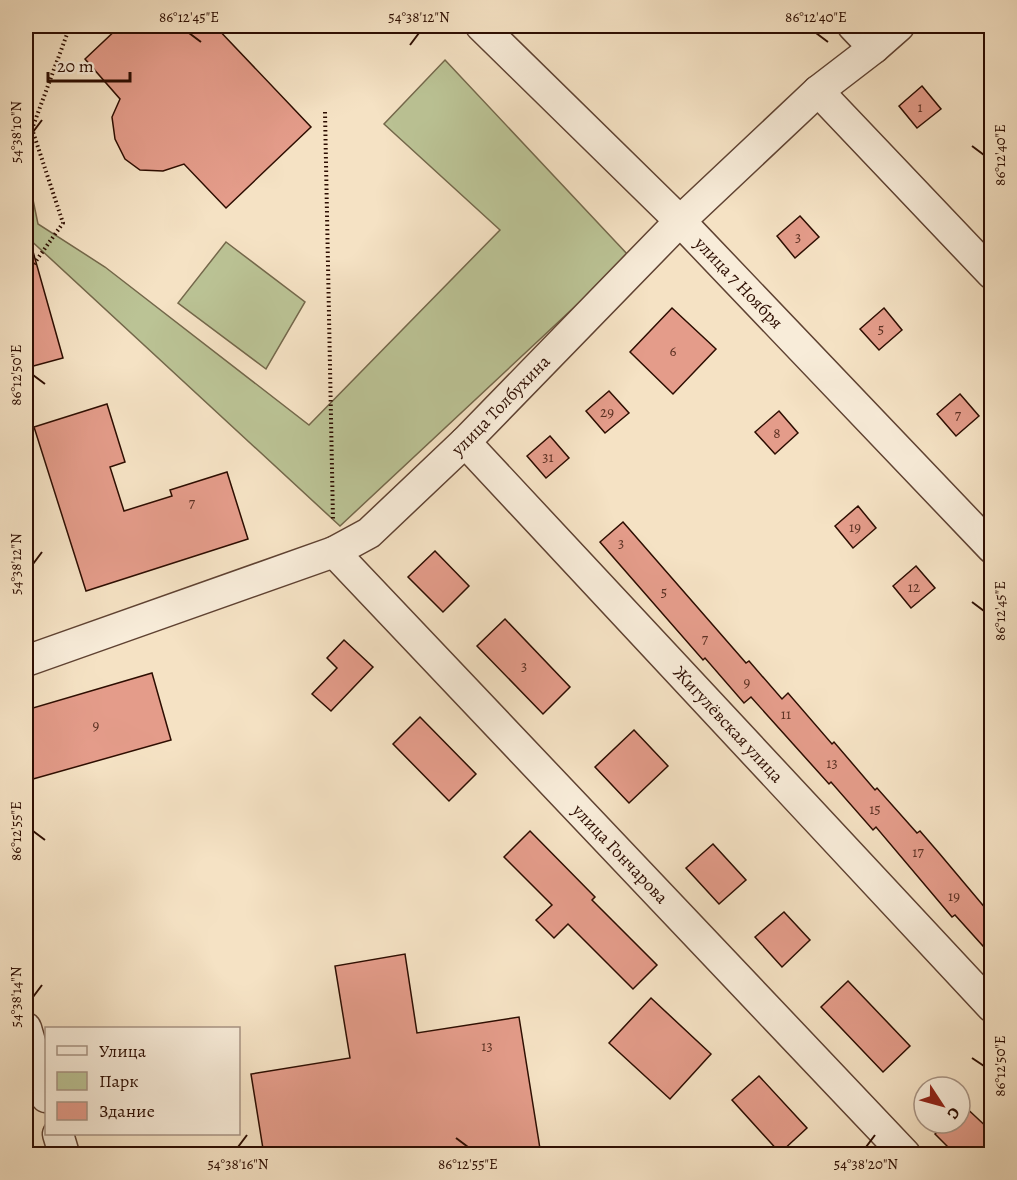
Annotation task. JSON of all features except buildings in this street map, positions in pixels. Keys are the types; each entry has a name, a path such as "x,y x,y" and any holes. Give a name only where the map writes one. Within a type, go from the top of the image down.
{"street":[{"name":"улица 7 Ноября","path":"481,26 680,221 992,548"},
{"path":"853,26 874,48"},
{"name":"улица Толбухина","path":"26,661 334,552 369,533 465,442 680,221 818,91 899,26"},
{"path":"818,91 992,274"},
{"name":"Жигулёвская улица","path":"465,442 992,1007"},
{"name":"улица Гончарова","path":"334,552 905,1155"},
{"path":"26,1028 45,1093"},
{"path":"58,1135 64,1155"}],"path":[{"path":"26,275 63,223 32,129 70,26"},
{"path":"325,112 334,552"}],"green space":[{"path":"445,60 629,256 340,526 26,236 26,166 38,224 105,267 309,425 500,230 384,124"},
{"path":"226,242 305,302 266,369 178,303"}]}
